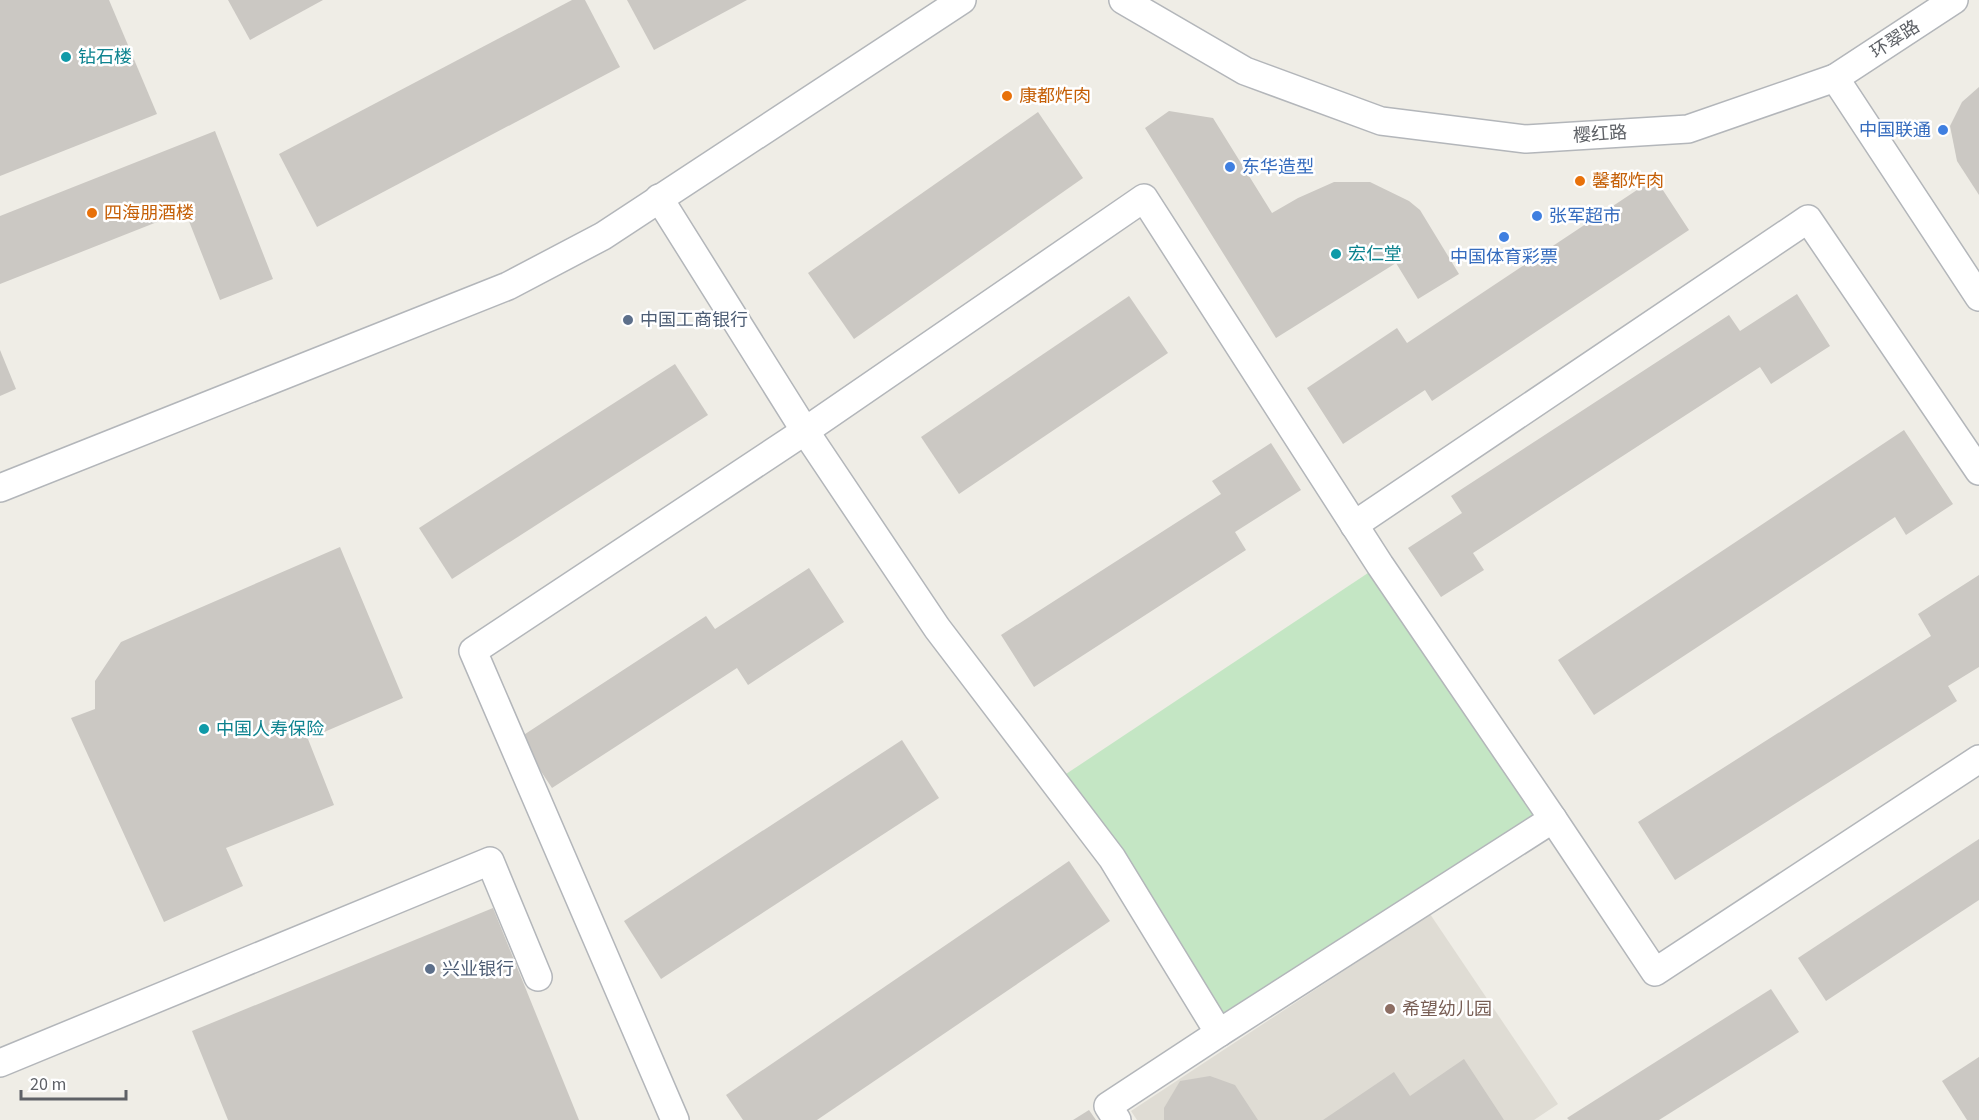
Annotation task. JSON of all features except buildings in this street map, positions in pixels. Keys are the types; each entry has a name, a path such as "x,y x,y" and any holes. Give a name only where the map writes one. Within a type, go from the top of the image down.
{"street":[{"path":"0,488 508,286 603,236 962,0"},
{"name":"樱红路","path":"1123,0 1245,70 1382,121 1526,139 1688,129 1835,78"},
{"name":"环翠路","path":"1835,78 1954,0"},
{"path":"1835,78 1979,297"},
{"path":"659,198 805,431 937,628 1112,858 1220,1033"},
{"path":"675,1120 473,651 805,431 1144,198 1354,525 1655,972 1979,759"},
{"path":"1354,525 1808,219 1979,471"},
{"path":"1118,1120 1108,1106 1553,819"},
{"path":"0,1063 490,861 538,977"}],"shaded area":[{"name":"希望幼儿园","path":"1430,914 1558,1104 1534,1120 1137,1120 1131,1111"}],"green space":[{"path":"1380,565 1553,819 1219,1033 1054,782"}],"place":[{"name":"钻石楼","path":"66,57"},
{"name":"康都炸肉","path":"1007,96"},
{"name":"中国联通","path":"1943,130"},
{"name":"东华造型","path":"1230,167"},
{"name":"馨都炸肉","path":"1580,181"},
{"name":"四海朋酒楼","path":"92,213"},
{"name":"张军超市","path":"1537,216"},
{"name":"中国体育彩票","path":"1504,237"},
{"name":"宏仁堂","path":"1336,254"},
{"name":"中国工商银行","path":"628,320"},
{"name":"中国人寿保险","path":"204,729"},
{"name":"兴业银行","path":"430,969"},
{"name":"希望幼儿园","path":"1390,1009"}]}
